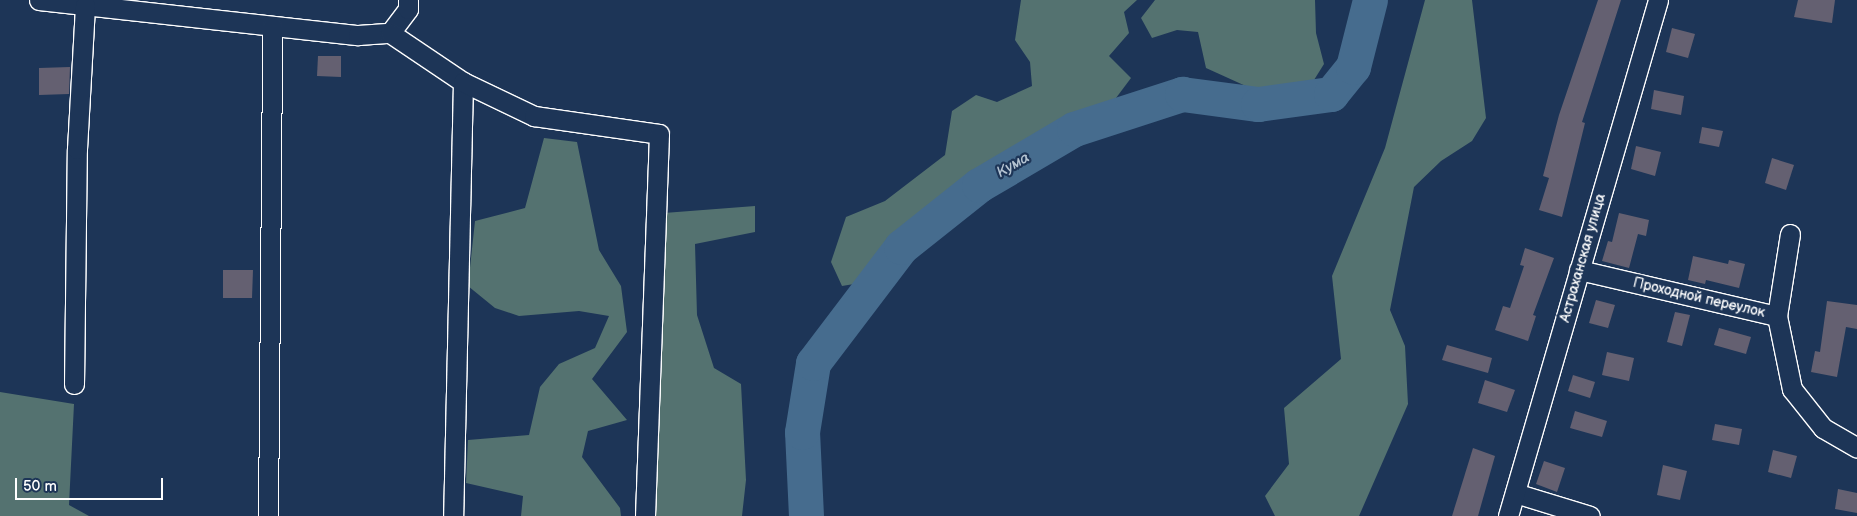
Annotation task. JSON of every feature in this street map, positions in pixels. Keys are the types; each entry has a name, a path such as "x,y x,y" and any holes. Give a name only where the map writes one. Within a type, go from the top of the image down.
{"street":[{"path":"39,0 358,36 390,33 463,82 534,116 659,134 645,516"},
{"path":"390,33 408,10 408,0"},
{"name":"Астраханская улица","path":"1508,516 1658,0"},
{"path":"74,384 77,148 85,5"},
{"path":"268,516 272,26"},
{"path":"454,516 463,82"},
{"path":"1777,316 1790,234"},
{"name":"Проходной переулок","path":"1579,270 1777,316 1792,389 1823,428 1857,448"},
{"path":"1515,493 1590,516"}],"green space":[{"path":"1021,0 1137,0 1124,12 1129,33 1109,56 1131,78 1116,98 972,172 901,228 860,283 842,286 831,262 846,217 885,201 945,155 952,111 976,95 997,102 1032,86 1030,62 1015,40"},
{"path":"1155,0 1315,0 1316,33 1324,64 1314,80 1259,92 1206,68 1198,32 1177,30 1152,38 1141,18"},
{"path":"1425,0 1472,0 1486,118 1472,141 1441,161 1414,187 1390,310 1405,346 1408,404 1359,516 1275,516 1265,496 1289,464 1284,408 1341,359 1332,276 1385,148"},
{"path":"544,138 577,142 599,250 621,286 627,332 592,379 627,420 588,431 582,457 620,508 621,516 521,516 523,496 466,483 468,440 529,435 540,387 559,364 595,348 609,316 579,311 519,316 495,308 468,286 475,221 525,208"},
{"path":"755,206 755,232 695,244 697,315 714,368 741,384 746,480 742,516 652,516 664,213"},
{"path":"0,392 74,404 69,505 89,516 0,516"}],"building":[{"path":"1598,0 1621,0 1582,122 1585,123 1562,217 1539,210 1549,178 1543,176 1559,115"},
{"path":"1798,0 1835,0 1832,23 1794,17"},
{"path":"1672,28 1695,34 1688,58 1666,52"},
{"path":"318,56 341,56 341,77 317,76"},
{"path":"70,67 69,94 39,95 39,68"},
{"path":"1654,90 1684,96 1681,115 1651,109"},
{"path":"1702,127 1723,131 1719,147 1699,143"},
{"path":"1636,146 1661,152 1655,176 1631,169"},
{"path":"1772,158 1794,165 1786,190 1765,183"},
{"path":"1619,213 1649,220 1646,236 1638,234 1629,268 1602,261 1608,241 1612,242"},
{"path":"1525,248 1554,258 1533,315 1536,316 1528,341 1495,330 1503,306 1510,308 1524,266 1520,265"},
{"path":"1693,256 1728,264 1729,260 1745,264 1739,288 1706,280 1705,284 1688,280"},
{"path":"223,270 253,270 252,298 223,298"},
{"path":"1596,300 1615,305 1608,328 1589,323"},
{"path":"1827,301 1857,305 1857,329 1846,327 1837,377 1811,372 1815,351 1820,352"},
{"path":"1675,312 1690,315 1682,346 1667,342"},
{"path":"1719,328 1751,337 1746,354 1714,345"},
{"path":"1447,345 1492,358 1488,373 1442,360"},
{"path":"1607,352 1634,358 1629,381 1602,375"},
{"path":"1573,375 1595,382 1590,398 1568,391"},
{"path":"1485,380 1515,390 1507,412 1478,403"},
{"path":"1575,411 1607,421 1602,437 1570,428"},
{"path":"1715,424 1742,429 1739,445 1712,440"},
{"path":"1473,448 1495,456 1478,516 1452,516"},
{"path":"1773,450 1797,456 1791,478 1768,472"},
{"path":"1544,461 1565,468 1557,492 1536,484"},
{"path":"1663,465 1687,471 1680,500 1657,495"},
{"path":"1838,489 1857,493 1857,513 1835,509"}],"waterway":[{"name":"Кума","path":"806,516 802,432 813,363 901,247 979,185 1074,129 1182,94 1258,104 1331,94 1353,67 1370,0"}]}
